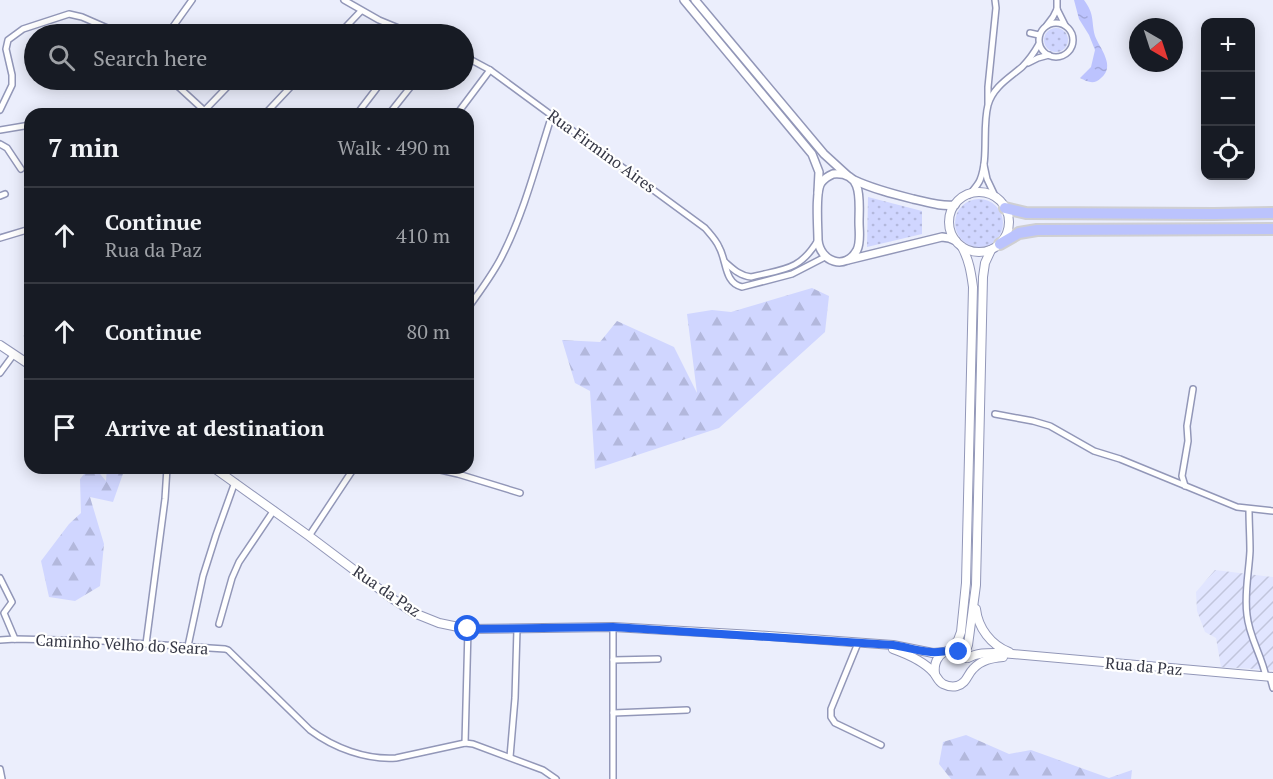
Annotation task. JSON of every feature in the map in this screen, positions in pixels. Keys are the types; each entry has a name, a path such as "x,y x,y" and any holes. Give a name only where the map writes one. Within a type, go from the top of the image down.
{"highway":[{"path":"1005,208 1026,213 1273,213"},
{"path":"996,247 1018,233 1037,230 1273,229"}],"main road":[{"path":"935,674 936,662 958,640 961,632 966,583 973,287 968,258 952,234 950,218 955,205 962,199 969,195 985,193 996,198 1005,208 1009,219 1004,239 985,263 983,277 976,585 966,656 971,671"},
{"path":"959,244 971,251 980,252 996,247"},
{"path":"0,345 24,361"},
{"name":"Rua da Paz","path":"223,474 390,597 414,613 439,623 468,629 613,627 877,645"},
{"path":"974,597 976,616 987,636 1001,649 1016,654"},
{"path":"877,645 893,645 933,653 954,650 966,656 987,653 1016,654"},
{"path":"877,645 908,654 935,674 943,684 953,686 958,686 966,680 978,664 988,659 1016,654"},
{"name":"Rua da Paz","path":"1016,654 1270,677"}],"street":[{"path":"175,24 192,0"},
{"path":"344,0 361,11 390,24"},
{"path":"684,0 812,154 819,172 818,247 825,257 836,262 942,237 959,244"},
{"path":"695,0 824,154 850,177 866,186 891,193 939,205 955,205"},
{"path":"969,195 980,180 983,164 995,0"},
{"path":"1024,65 1049,55 1065,54 1071,46 1072,36 1057,9 1056,0"},
{"path":"1049,55 1042,50 1040,35 1057,9"},
{"path":"349,24 361,11"},
{"path":"38,24 69,14 98,24"},
{"path":"1046,26 1056,23 1066,26"},
{"path":"0,42 8,40 24,28"},
{"path":"1030,33 1040,35"},
{"path":"0,110 12,85 6,49 8,40"},
{"path":"988,104 1003,82 1024,65 1040,44"},
{"path":"0,62 8,60"},
{"name":"Rua Firmino Aires","path":"474,61 490,70 705,228 720,248 728,277 733,282 742,287 792,274 825,257"},
{"path":"462,108 490,70"},
{"path":"182,90 202,108"},
{"path":"209,108 225,90"},
{"path":"271,108 288,90"},
{"path":"362,108 375,90"},
{"path":"394,108 408,90"},
{"path":"474,299 503,254 523,205 552,115"},
{"path":"0,130 24,126"},
{"path":"0,144 7,148 21,169"},
{"path":"983,164 996,198"},
{"path":"818,192 819,186 833,174 850,177 858,190 859,245 856,252 846,260"},
{"path":"0,238 24,231"},
{"path":"725,262 742,275 751,277 794,266 807,256 818,240"},
{"path":"0,373 14,354"},
{"path":"1185,486 1182,476 1193,389"},
{"path":"995,414 1050,426 1094,451 1120,459 1237,507 1273,511"},
{"path":"146,644 167,474"},
{"path":"309,536 350,474"},
{"path":"458,474 520,494"},
{"path":"188,646 203,576 235,482"},
{"path":"1249,509 1250,550 1245,602 1247,617 1250,631 1273,688"},
{"path":"219,624 239,562 274,510"},
{"path":"0,578 12,602 4,613 15,639"},
{"path":"613,627 613,779"},
{"path":"465,743 468,629"},
{"path":"510,757 518,629"},
{"name":"Caminho Velho do Seara","path":"0,640 146,644 228,650 310,730 338,747 363,755 396,758 465,743 473,744 543,770 556,779"},
{"path":"858,644 831,709 831,717 835,723 881,745"},
{"path":"613,660 658,659"},
{"path":"613,713 687,710"},
{"path":"0,769 2,779"}],"shaded area":[{"path":"1215,570 1273,577 1273,670 1221,667 1216,638 1205,632 1197,611 1196,592"}],"green space":[{"path":"1056,28 1061,29 1067,35 1067,45 1061,51 1056,52 1051,51 1045,45 1044,40 1045,35 1051,29"},
{"path":"868,197 922,211 922,234 867,247"},
{"path":"979,199 996,206 1003,223 996,240 979,247 962,240 955,223 962,206"},
{"path":"812,288 829,296 825,332 719,428 595,469 590,391 575,383 562,340 600,342 617,321 674,347 697,393 687,314 712,310 731,312"},
{"path":"84,474 100,474 106,481 107,474 123,474 113,502 90,497 104,544 100,586 75,601 49,597 41,561 69,524 81,513 80,479"},
{"path":"966,735 1009,754 1031,750 1109,778 1132,770 1131,779 951,779 939,764 943,742"}],"water":[{"path":"1074,0 1084,0 1087,5 1095,36 1107,63 1105,73 1096,82 1088,82 1080,78 1091,67 1095,50 1079,19"}],"route":[{"path":"468,629 613,627 893,645 933,653 954,650 959,652"}]}
